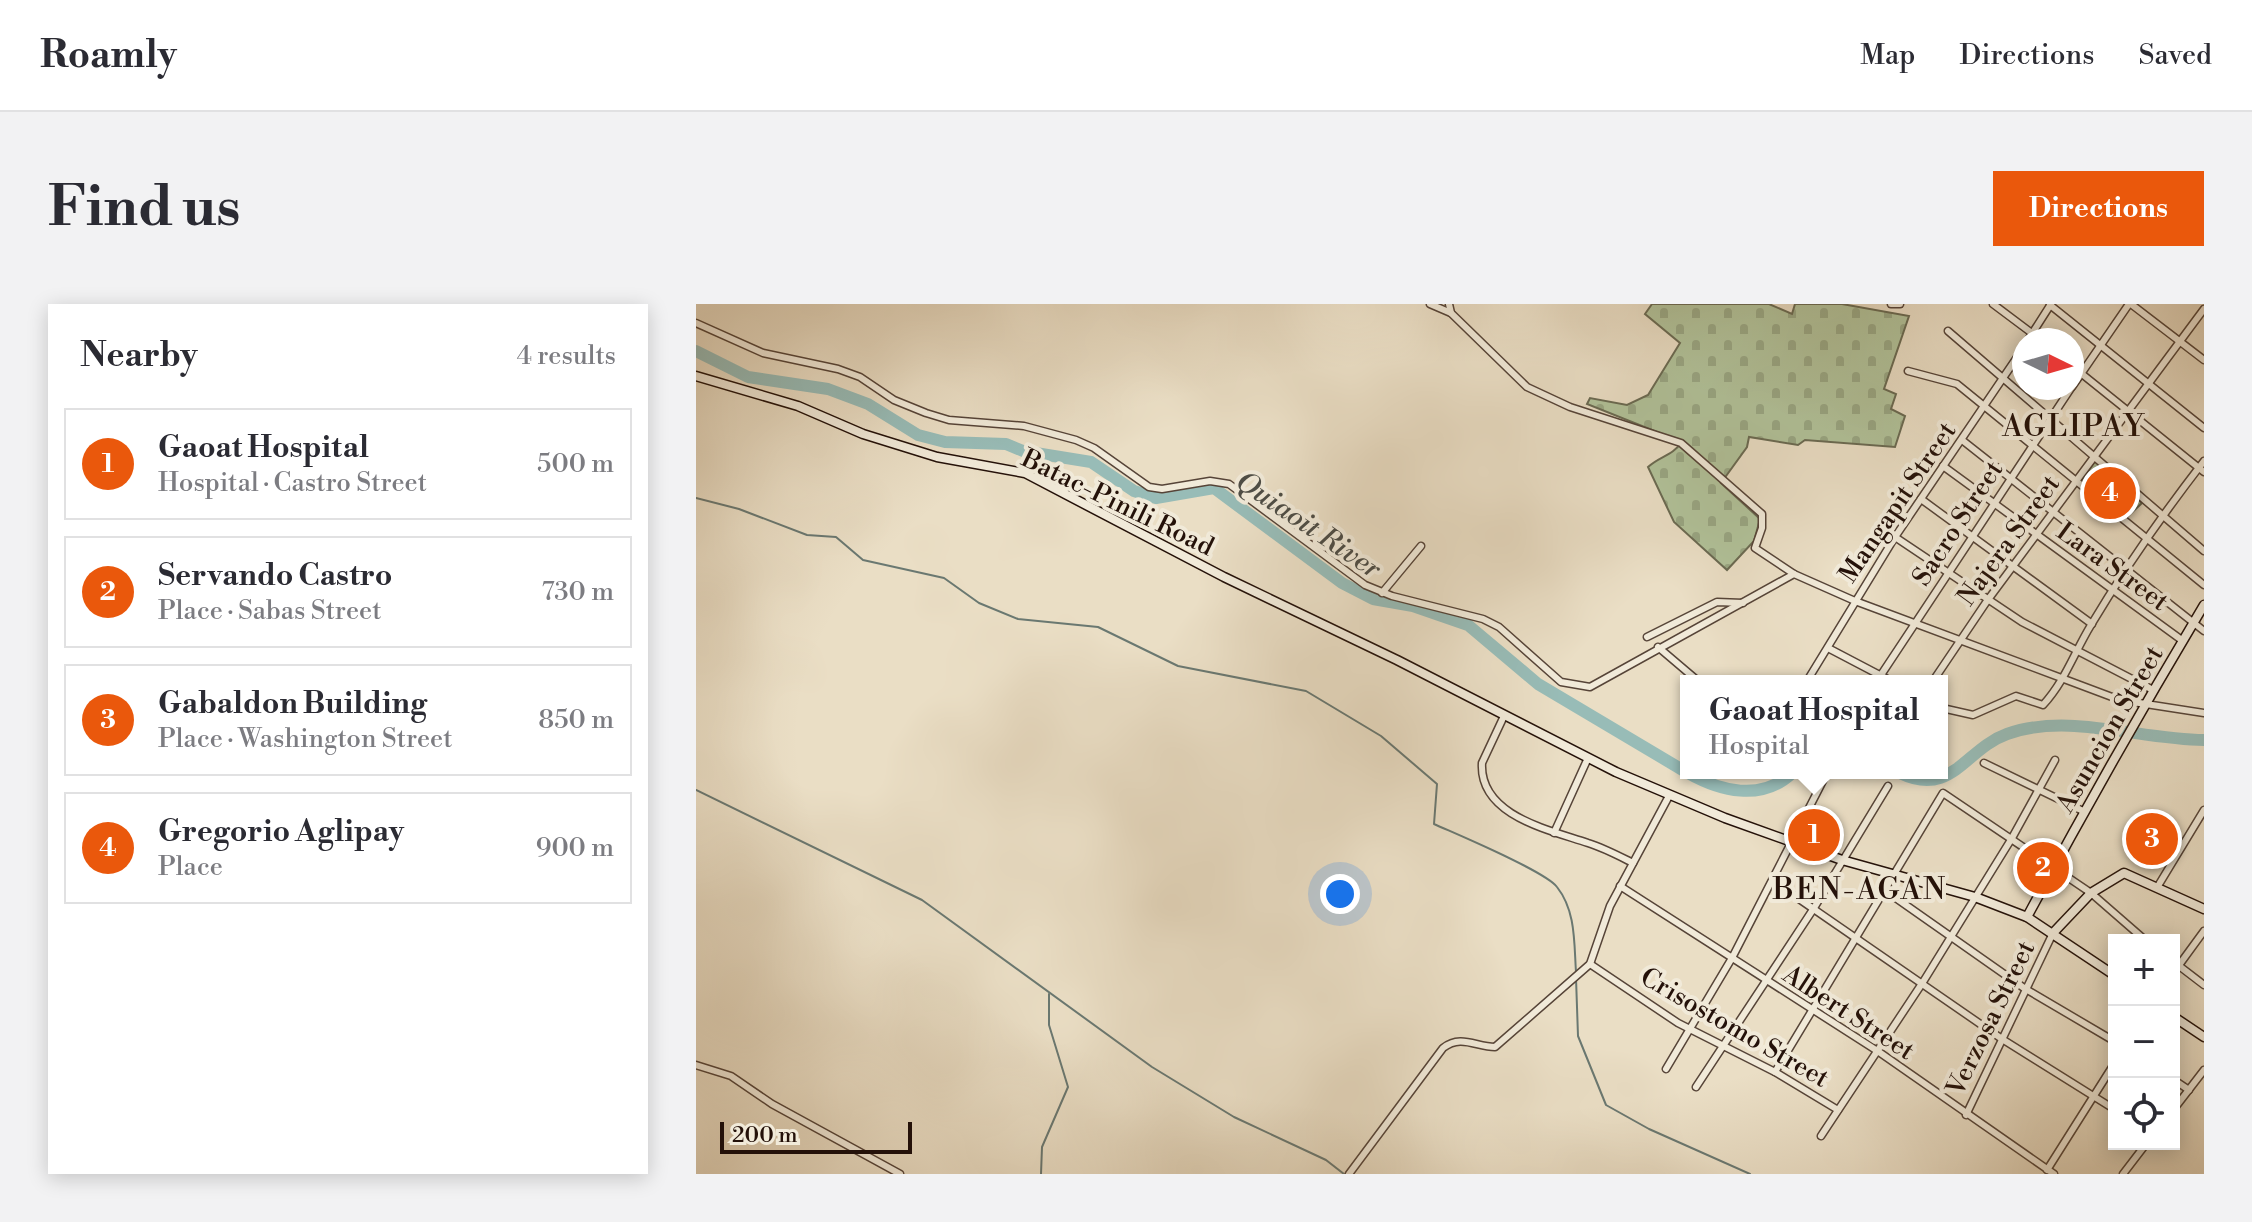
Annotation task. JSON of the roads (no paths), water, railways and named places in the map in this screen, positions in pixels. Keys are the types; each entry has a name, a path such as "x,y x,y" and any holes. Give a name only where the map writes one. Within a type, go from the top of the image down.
{"main road":[{"name":"Batac-Pinili Road","path":"696,376 798,406 863,434 937,457 1025,473 1224,577 1669,796 1842,860 1975,897 2027,917 2108,971"},
{"name":"Asuncion Street","path":"2027,917 2145,702 2204,605"},
{"name":"Verzosa Street","path":"2053,933 2091,893 2119,874 2158,886"},
{"path":"2158,886 2204,909"},
{"path":"2180,1021 2204,1037"}],"street":[{"path":"1430,304 1451,313 1538,393 1635,425 1692,449 1762,514 1763,524 1755,548 1794,574 1855,601 2120,700 2204,713"},
{"path":"1449,304 1451,313"},
{"path":"1891,304 1900,304"},
{"path":"1993,304 2020,328"},
{"path":"2035,328 2050,304 2204,428"},
{"path":"2130,304 2204,360"},
{"name":"Sacro Street","path":"2084,369 2130,304"},
{"name":"Najera Street","path":"1937,675 1987,601 2204,309"},
{"path":"696,323 763,353 838,369 860,377 894,400 926,413 949,420 1024,426 1076,440 1094,448 1149,487 1162,489 1210,481 1229,484 1365,585 1382,593 1483,619 1499,627 1561,682 1574,687 1590,687 1794,574"},
{"path":"1948,331 2204,551"},
{"name":"Mangapit Street","path":"1811,675 1895,537 1985,410 2012,366"},
{"path":"1908,371 1950,380 2204,585"},
{"path":"2084,376 2201,470"},
{"name":"Sacro Street","path":"1881,675 2063,400"},
{"path":"1962,440 2204,631"},
{"path":"1948,709 1973,715 2014,696 2043,705 2064,679 2076,652 2126,569 2163,515 2201,470 2204,461"},
{"name":"Lara Street","path":"1943,466 2183,641"},
{"path":"1921,499 2092,624"},
{"path":"1895,537 1987,601 2076,652 2153,690"},
{"path":"1382,593 1421,546"},
{"path":"1647,637 1717,602 1743,603"},
{"path":"1658,647 1691,675"},
{"path":"1828,648 1874,675"},
{"path":"1504,716 1482,763 1489,790 1517,817 1554,833 1601,847 1633,863"},
{"path":"1554,833 1588,758"},
{"name":"Crisostomo Street","path":"1590,964 1692,1030 1775,1072 1838,1110 1923,982 2012,838 2055,760"},
{"path":"1984,763 2085,812"},
{"path":"1666,1069 1692,1030 1732,958 1773,881 1789,840 1824,779"},
{"path":"1696,1087 1814,908 1888,786"},
{"path":"1775,1072 1943,793 2054,866 2138,934"},
{"path":"1350,1173 1443,1048 1459,1041 1495,1047 1590,964 1603,921 1669,796"},
{"path":"2158,886 2204,810"},
{"path":"1773,881 2002,1039 2108,1106"},
{"name":"Albert Street","path":"1620,886 1879,1052 2050,1172"},
{"path":"1883,889 2024,988 2108,1037"},
{"path":"2180,958 2204,931"},
{"name":"Verzosa Street","path":"1966,1115 2024,988 2053,933"},
{"path":"2180,966 2204,985"},
{"path":"696,1065 731,1076 772,1104 900,1174"},
{"path":"2180,1101 2204,1070"},
{"path":"2050,1172 2108,1073"},
{"path":"2180,1084 2189,1090"},
{"path":"1821,1136 1838,1110"},
{"path":"2123,1174 2141,1150"}],"waterway":[{"name":"Quiaoit River","path":"696,351 748,377 828,389 868,404 918,435 945,442 1006,444 1023,451 1091,462 1134,491 1156,498 1214,488 1342,583 1373,599 1413,606 1468,625 1538,684 1680,768"},
{"path":"696,498 739,509 807,535 836,537 863,560 944,578 979,603 1018,619 1098,627 1178,666 1306,691 1381,736 1437,784 1434,824 1519,863 1557,887 1571,917 1576,972"},
{"name":"Quiaoit River","path":"1948,775 1992,741 2030,728 2080,726 2204,740"},
{"name":"Quiaoit River","path":"1700,779 1740,791 1767,788 1784,779"},
{"name":"Quiaoit River","path":"1918,779 1936,779"},
{"path":"696,790 922,900 1152,1067 1234,1117 1326,1160 1344,1174"},
{"path":"1576,978 1578,1036 1606,1105 1649,1129 1750,1174"},
{"path":"1041,1174 1042,1147 1068,1087 1049,1025 1049,994"}],"place":[{"name":"Gregorio Aglipay","path":"2110,493"},
{"name":"Gaoat Hospital","path":"1814,835"},
{"name":"Gabaldon Building","path":"2152,839"},
{"name":"Servando Castro","path":"2043,868"}],"district":[{"name":"AGLIPAY","path":"2074,426"},
{"name":"BEN-AGAN","path":"1860,889"}]}
